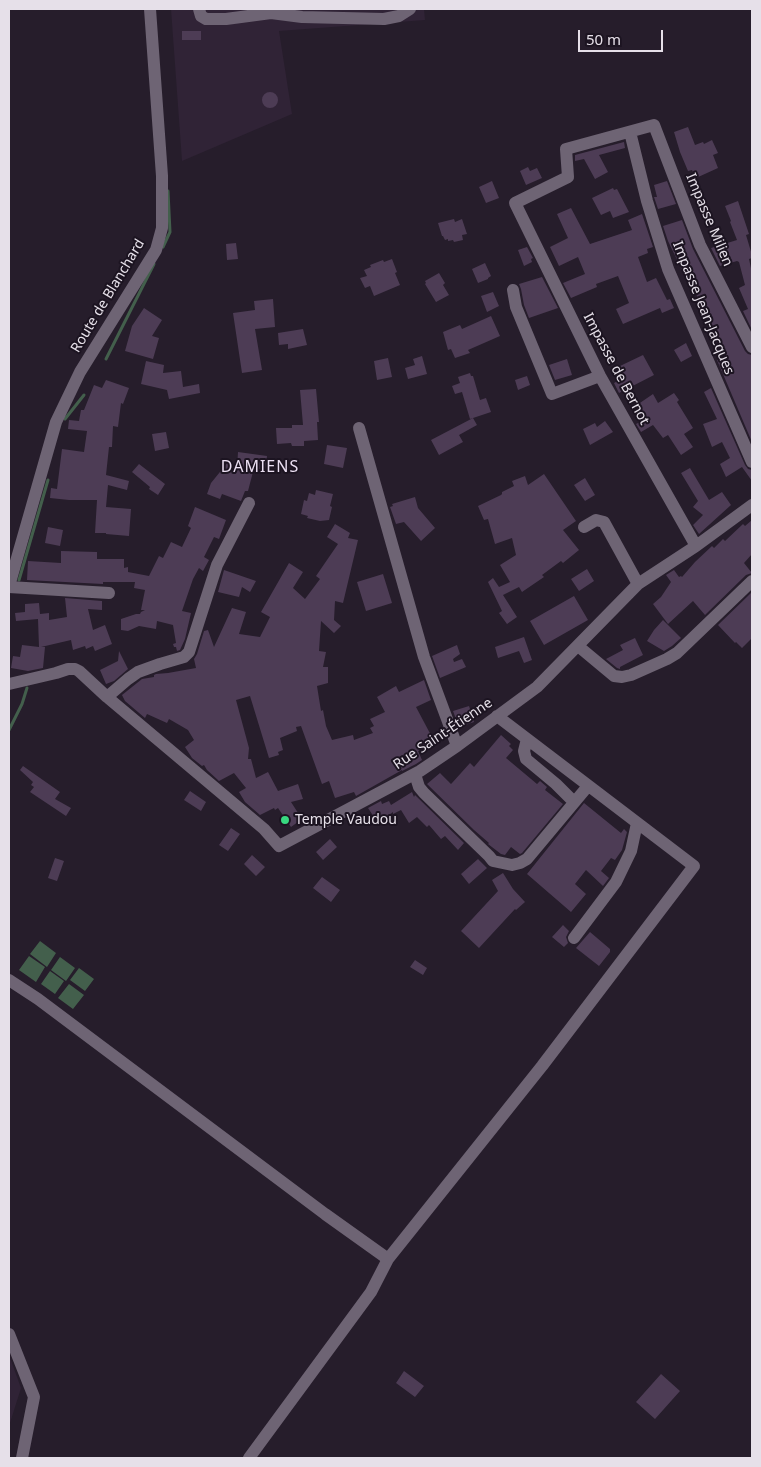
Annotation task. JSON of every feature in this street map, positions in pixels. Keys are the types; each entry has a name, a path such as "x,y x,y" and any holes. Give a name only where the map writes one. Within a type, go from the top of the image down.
{"street":[{"name":"Route de Blanchard","path":"9,586 56,422 80,372 156,250 162,228 162,176 150,9"},
{"path":"198,9 201,16 206,20 271,13 302,17 384,19 399,16 410,9"},
{"name":"Impasse Milien","path":"630,132 654,125 700,245 752,347"},
{"name":"Impasse de Bernot","path":"630,132 566,149 568,177 515,203 600,376 696,546"},
{"name":"Impasse Jean-Jacques","path":"630,132 647,201 668,269 752,462"},
{"path":"513,290 516,306 552,394 600,376"},
{"path":"359,428 424,657 457,746"},
{"path":"107,697 138,672 184,657 189,652 217,565 249,503"},
{"name":"Rue Saint-Étienne","path":"9,684 68,669 79,671 256,823 279,846 415,774 457,746 537,688 638,584 696,546 752,505"},
{"path":"584,527 596,520 604,522 638,584"},
{"path":"578,646 614,676 631,675 668,659 677,653 752,581"},
{"path":"9,586 109,593"},
{"path":"249,1458 371,1292 388,1259 542,1066 694,866 497,716"},
{"path":"527,739 524,751 526,759 574,802"},
{"path":"415,774 419,787 424,793 493,861 512,865 520,863 527,858 588,786"},
{"path":"574,938 616,882 631,851 637,823"},
{"path":"9,980 38,998 325,1214 388,1259"},
{"path":"9,1334 34,1397 22,1458"}],"shaded area":[{"path":"171,9 424,9 425,20 279,31 292,114 182,161"},
{"path":"40,941 56,953 47,967 30,954"},
{"path":"29,956 45,967 36,982 19,970"},
{"path":"60,957 75,968 66,981 51,970"},
{"path":"79,968 94,979 85,991 70,980"},
{"path":"50,971 64,981 55,994 41,984"},
{"path":"69,984 84,995 73,1009 58,998"},
{"path":"9,1355 21,1388 9,1426"}],"building":[{"path":"182,31 201,31 201,40 182,40"},
{"path":"270,92 276,94 278,100 276,106 270,108 264,106 262,100 264,94"},
{"path":"688,127 695,145 703,142 704,144 712,140 718,153 713,155 718,168 696,178 692,170 688,171 674,132"},
{"path":"624,142 625,148 599,155 608,172 595,179 584,159 575,161 575,155"},
{"path":"528,167 530,171 537,168 542,178 526,185 520,171"},
{"path":"492,181 499,198 486,203 479,187"},
{"path":"667,181 676,204 658,209 654,197 657,197 654,185"},
{"path":"613,188 614,190 617,189 629,212 613,218 610,211 601,215 592,198"},
{"path":"738,201 749,234 746,235 752,255 752,258 749,259 752,273 752,330 743,311 748,309 739,288 745,285 739,262 720,266 711,248 737,240 725,206"},
{"path":"571,208 590,244 632,230 628,220 642,214 653,247 647,249 648,253 638,257 647,282 656,278 667,300 670,299 674,308 662,313 660,308 623,324 616,309 629,303 618,276 596,284 597,287 571,298 563,283 585,274 578,257 559,266 550,247 568,238 557,214"},
{"path":"454,219 455,222 462,219 467,234 462,235 463,240 454,242 453,240 445,240 438,223"},
{"path":"682,220 693,249 745,351 752,355 752,442 717,360 725,356 696,294 694,295 668,241 663,226"},
{"path":"236,243 238,259 227,260 226,244"},
{"path":"527,247 533,258 531,259 532,262 524,266 518,250"},
{"path":"392,259 400,285 374,296 370,286 365,288 360,278 367,276 364,270 371,267 370,265"},
{"path":"485,263 491,276 478,283 472,269"},
{"path":"439,273 449,295 436,302 425,281"},
{"path":"542,277 558,308 529,318 519,284"},
{"path":"493,292 499,306 487,312 481,296"},
{"path":"273,299 275,327 255,329 262,370 242,373 233,313 255,310 254,301"},
{"path":"144,308 162,320 152,336 159,338 153,359 125,351 132,326"},
{"path":"491,316 500,336 468,350 470,353 455,358 451,349 448,350 443,332 460,325 462,329"},
{"path":"303,329 307,345 288,349 288,344 279,345 278,333"},
{"path":"686,343 692,356 681,362 674,350"},
{"path":"643,355 654,375 619,393 614,383 625,377 620,366"},
{"path":"422,356 427,374 408,379 405,368 415,365 413,359"},
{"path":"388,358 392,377 377,380 374,361"},
{"path":"567,359 572,375 555,380 549,365"},
{"path":"146,361 164,365 163,373 181,371 183,387 199,384 200,393 169,399 167,390 141,384"},
{"path":"470,373 473,376 480,400 486,398 491,412 470,419 462,392 455,394 452,386 460,383 458,377"},
{"path":"527,376 530,385 518,390 515,380"},
{"path":"106,380 129,388 123,404 121,403 118,427 113,426 112,447 109,447 106,475 129,481 127,490 108,485 106,507 131,509 129,536 95,533 97,500 50,498 51,488 57,489 62,449 84,452 87,431 68,429 69,420 79,421 81,410 84,410 94,385 102,388"},
{"path":"711,388 745,465 748,469 752,470 752,481 742,467 726,477 720,464 730,458 722,442 712,447 703,424 717,419 704,392"},
{"path":"316,389 319,422 317,422 318,440 304,441 304,446 292,446 291,443 277,444 276,428 292,428 292,425 303,425 300,390"},
{"path":"674,393 679,400 677,402 693,428 684,434 693,447 681,455 668,435 663,438 653,425 641,432 636,424 642,418 634,407 653,394 658,403"},
{"path":"473,418 477,425 459,435 463,442 439,455 431,440"},
{"path":"605,421 613,432 590,445 583,429 595,423 597,427"},
{"path":"166,432 169,448 155,451 152,434"},
{"path":"327,445 347,448 343,468 324,464"},
{"path":"238,452 267,456 265,470 254,468 248,491 245,491 241,501 222,494 220,499 207,494 211,483 228,462 237,469"},
{"path":"139,464 165,484 158,495 132,472"},
{"path":"690,468 709,500 722,492 731,505 699,534 693,525 703,515 693,507 698,501 681,473"},
{"path":"544,474 576,521 563,530 579,550 563,563 561,561 542,575 544,577 522,592 519,587 503,595 517,617 507,624 499,613 502,611 488,582 493,578 499,587 510,582 500,565 516,555 512,538 495,544 488,519 484,520 478,506 501,495 502,492 514,486 512,481 525,476 528,485"},
{"path":"585,478 595,495 585,501 574,485"},
{"path":"316,490 333,494 329,520 320,521 307,518 308,516 301,514 304,500 307,501 309,493 315,495"},
{"path":"415,497 418,508 435,528 421,541 404,522 396,524 390,507 393,506 392,504"},
{"path":"195,507 226,520 219,539 214,537 204,557 209,560 203,571 199,568 193,579 182,611 191,613 185,639 180,650 177,651 173,644 176,643 173,625 157,621 156,629 139,626 128,631 121,630 121,619 140,614 145,610 141,610 145,590 134,588 135,582 103,582 103,584 27,580 28,561 61,563 61,551 97,552 97,559 124,559 124,568 128,567 128,572 149,576 159,556 163,558 171,542 182,547 191,528 188,526"},
{"path":"752,520 752,554 744,563 752,573 746,575 705,615 693,601 668,624 653,604 661,597 671,582 666,575 674,570 679,577 682,577 712,546 714,548 723,539 725,541 743,524 745,526"},
{"path":"335,524 350,533 348,538 358,540 343,603 335,601 334,620 341,626 334,633 321,621 319,651 326,652 323,667 328,667 328,683 317,686 321,711 323,710 326,726 332,740 353,735 354,740 373,733 370,728 374,726 370,719 385,712 377,697 396,686 399,692 424,680 431,700 416,707 433,739 428,742 430,744 418,751 422,760 416,764 356,796 354,792 335,798 329,781 322,784 301,726 296,727 297,731 280,738 283,750 278,752 279,755 269,758 250,696 236,700 249,748 248,759 251,759 256,778 268,772 278,791 298,784 303,799 291,802 302,819 291,827 278,808 260,815 245,802 239,792 246,788 234,773 219,781 204,765 202,766 192,758 185,747 194,740 188,730 169,719 167,723 147,714 145,718 125,701 122,695 142,679 154,677 156,674 196,668 194,659 204,631 208,630 214,647 232,608 246,612 239,634 260,637 270,617 261,612 289,563 303,572 293,588 305,599 320,579 316,576 338,544 327,537"},
{"path":"48,527 63,530 60,546 45,543"},
{"path":"587,569 594,581 579,591 571,579"},
{"path":"224,570 256,581 250,592 242,587 239,597 218,592"},
{"path":"383,574 392,603 366,611 357,582"},
{"path":"752,592 752,638 742,648 718,625"},
{"path":"574,596 588,620 544,645 530,621"},
{"path":"65,598 102,601 102,610 88,609 93,630 105,625 112,644 95,651 93,646 86,649 85,646 73,650 71,640 41,647 45,647 43,668 28,671 11,668 13,656 20,657 22,645 39,647 38,619 16,621 15,613 25,612 25,604 39,603 40,614 49,613 49,620 67,617"},
{"path":"663,620 681,638 664,651 647,641"},
{"path":"524,637 532,660 524,663 519,651 498,658 495,647"},
{"path":"635,638 643,655 620,667 620,669 606,659 623,650 620,645"},
{"path":"457,645 460,654 453,659 454,662 462,659 466,667 440,678 432,656"},
{"path":"119,651 128,669 114,681 106,684 100,670 118,661"},
{"path":"469,706 474,722 459,727 453,711"},
{"path":"501,735 511,744 509,746 513,750 506,758 537,784 540,781 547,787 545,790 563,804 520,854 511,847 505,855 501,854 488,844 427,784 440,773 451,784 470,763 474,767"},
{"path":"23,766 60,792 55,799 71,808 66,816 30,792 34,787 31,785 33,782 20,770"},
{"path":"190,791 206,802 201,811 184,800"},
{"path":"412,792 414,797 415,795 464,843 458,850 445,836 441,839 429,825 427,827 417,817 409,823 401,810 393,814 393,812 378,823 368,808 381,801 382,804 389,801 391,805"},
{"path":"584,803 621,833 624,829 627,832 622,850 615,860 611,858 601,871 609,878 603,886 586,870 575,884 586,894 571,912 527,874"},
{"path":"231,828 240,834 228,851 219,845"},
{"path":"330,839 337,847 323,860 316,852"},
{"path":"252,855 265,867 256,876 244,864"},
{"path":"55,858 64,861 57,881 48,878"},
{"path":"478,859 487,868 469,884 461,874"},
{"path":"503,873 513,889 525,902 515,909 479,948 461,931 498,891 492,880"},
{"path":"322,877 340,890 331,902 313,888"},
{"path":"563,925 569,931 566,937 568,943 564,947 552,937"},
{"path":"590,932 610,949 610,952 599,966 576,948"},
{"path":"415,960 427,968 423,975 410,967"},
{"path":"404,1371 424,1386 415,1397 396,1383"},
{"path":"661,1374 680,1391 655,1419 636,1402"}],"waterway":[{"path":"163,247 170,232 168,191"},
{"path":"106,359 154,264"},
{"path":"65,419 84,395"},
{"path":"19,580 48,480"},
{"path":"9,730 22,704 27,688"}],"place":[{"name":"Temple Vaudou","path":"285,820"}],"district":[{"name":"DAMIENS","path":"260,467"}]}
